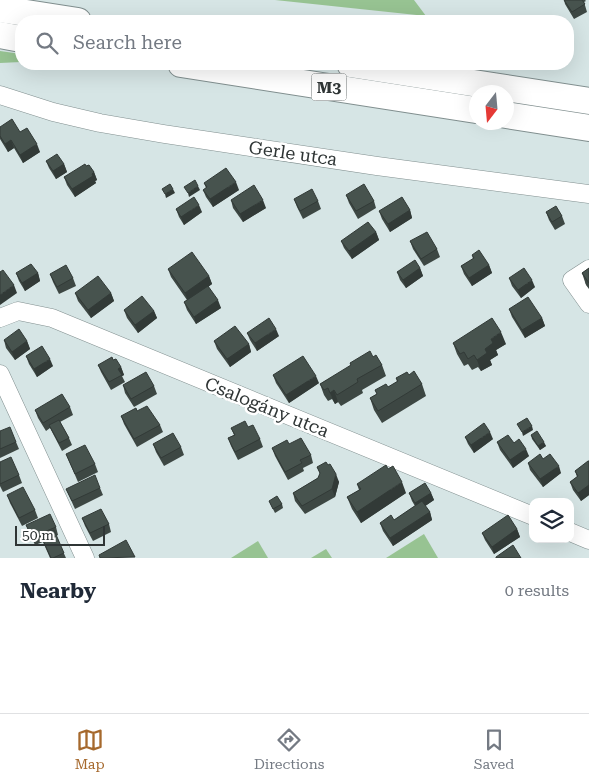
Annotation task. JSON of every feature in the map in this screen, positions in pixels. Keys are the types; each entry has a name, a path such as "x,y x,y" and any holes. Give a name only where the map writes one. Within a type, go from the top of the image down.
{"highway":[{"path":"0,9 39,15"},
{"path":"0,36 15,38"},
{"name":"M3","path":"219,70 469,109"},
{"name":"M3","path":"389,70 589,101"},
{"path":"514,116 589,128"}],"street":[{"name":"Gerle utca","path":"0,95 53,112 100,123 164,134 386,167 589,194"},
{"path":"589,269 572,280 589,304"},
{"name":"Csalogány utca","path":"0,318 18,310 52,318 529,514"},
{"path":"0,374 85,558"},
{"path":"574,534 589,540"}],"green space":[{"path":"275,0 414,0 425,15"},
{"path":"0,51 15,53 15,62 0,63"},
{"path":"424,534 438,558 386,558"},
{"path":"258,541 268,558 231,558"},
{"path":"326,549 332,558 311,558"}],"building":[{"path":"564,0 582,0 585,4 572,12"},
{"path":"12,119 20,132 27,128 37,144 20,155 11,140 5,144 0,136 0,127"},
{"path":"57,154 64,164 53,171 46,161"},
{"path":"85,164 86,166 89,165 94,172 93,176 72,189 64,177"},
{"path":"226,168 236,182 210,199 203,190 207,187 204,183"},
{"path":"195,180 198,186 188,193 184,187"},
{"path":"170,184 173,189 165,194 162,189"},
{"path":"364,184 374,201 356,211 346,195"},
{"path":"254,185 263,200 240,214 231,200"},
{"path":"312,189 318,201 300,211 294,199"},
{"path":"194,197 199,205 181,217 176,209"},
{"path":"402,197 410,210 388,224 379,211"},
{"path":"556,206 562,216 552,222 546,212"},
{"path":"368,222 376,232 349,251 341,241"},
{"path":"427,232 437,249 421,259 410,241"},
{"path":"479,250 489,265 469,278 461,266 474,258 472,255"},
{"path":"192,252 209,276 185,293 168,269"},
{"path":"415,260 420,268 403,280 397,272"},
{"path":"31,264 38,273 22,283 16,273"},
{"path":"66,265 73,278 57,287 50,274"},
{"path":"524,268 532,280 518,290 509,278"},
{"path":"589,268 589,283 582,273"},
{"path":"3,270 14,285 0,295 0,272"},
{"path":"98,276 111,293 88,310 75,293"},
{"path":"208,286 218,300 194,317 184,302"},
{"path":"142,296 154,311 135,325 124,310"},
{"path":"528,297 542,318 522,330 509,309"},
{"path":"269,318 276,329 255,343 247,333"},
{"path":"492,318 501,332 491,339 493,343 485,349 487,353 477,360 474,355 468,359 464,352 460,354 453,343"},
{"path":"235,326 249,344 227,359 214,341"},
{"path":"19,329 27,341 12,352 4,340"},
{"path":"42,346 50,359 34,369 26,356"},
{"path":"370,351 373,357 376,355 382,365 357,379 358,382 337,395 334,390 330,393 328,388 324,390 320,384"},
{"path":"303,356 316,376 286,395 273,375"},
{"path":"112,357 113,360 116,359 121,367 118,369 122,375 109,382 98,365"},
{"path":"414,371 422,384 378,411 370,398 377,394 375,390 386,384 388,387 398,381 396,378 407,372 409,375"},
{"path":"146,372 154,386 131,399 123,385"},
{"path":"62,394 70,407 43,423 35,410"},
{"path":"147,406 160,425 134,439 121,416 136,408 137,411"},
{"path":"527,418 532,426 522,432 517,424"},
{"path":"59,420 69,438 59,443 49,425"},
{"path":"245,421 248,427 253,425 260,439 235,452 228,438 235,435 231,428"},
{"path":"484,423 490,432 471,445 465,437"},
{"path":"10,427 16,442 0,449 0,431"},
{"path":"537,431 544,442 538,446 531,435"},
{"path":"173,433 181,447 161,458 153,444"},
{"path":"508,435 514,443 519,439 526,449 510,460 497,442"},
{"path":"301,438 311,455 300,460 302,463 285,472 272,448 287,440 289,444"},
{"path":"85,445 95,464 75,474 66,454"},
{"path":"540,454 543,459 550,454 559,466 540,479 528,463"},
{"path":"11,457 19,475 0,484 0,462"},
{"path":"588,461 589,485 578,493 570,482 578,476 575,471"},
{"path":"326,462 328,465 330,464 336,474 332,489 302,506 293,493 318,478 320,473 317,467"},
{"path":"386,465 388,469 393,466 402,482 357,512 347,497 361,489 357,484"},
{"path":"95,475 100,488 72,501 66,489"},
{"path":"425,483 431,493 415,503 409,493"},
{"path":"23,487 35,510 19,518 7,495"},
{"path":"277,496 282,504 273,509 269,501"},
{"path":"422,501 430,512 390,538 380,523 391,515 394,520"},
{"path":"101,509 109,524 90,533 82,518"},
{"path":"50,514 56,527 32,537 26,525"},
{"path":"508,515 517,529 492,547 482,533"},
{"path":"54,530 64,553 51,558 41,536"},
{"path":"126,540 135,557 100,558 99,555"},
{"path":"513,545 521,558 496,558 496,557"}]}
